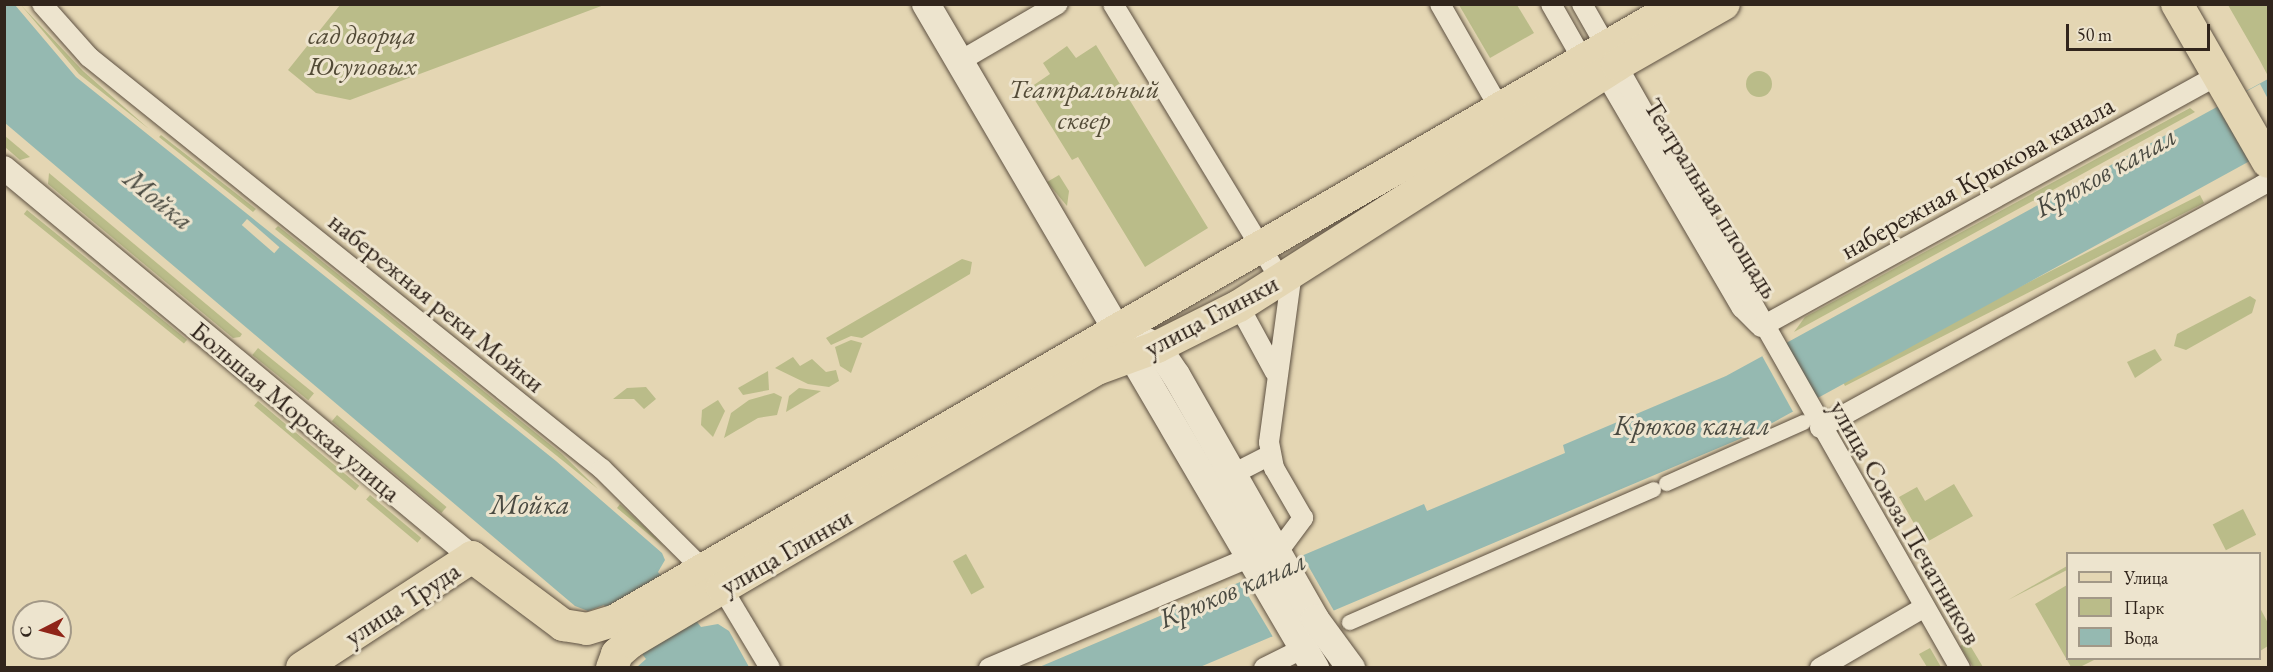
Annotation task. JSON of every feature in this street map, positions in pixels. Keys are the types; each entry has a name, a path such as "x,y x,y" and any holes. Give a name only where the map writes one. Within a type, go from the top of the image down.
{"main road":[{"path":"926,4 1117,327 1144,352 1233,474 1267,562"},
{"name":"улица Глинки","path":"713,578 1097,369 1144,352 1239,306 1286,276 1507,121 1603,62 1680,4"},
{"name":"улица Глинки","path":"1603,62 1724,4"},
{"path":"2177,4 2233,88"},
{"path":"2201,4 2233,88 2267,156"},
{"name":"улица Глинки","path":"615,630 680,598 1117,327 1262,248 1507,121"},
{"path":"1144,352 1267,562 1306,641 1351,668"},
{"name":"Большая Морская улица","path":"472,557 558,622 615,630"},
{"name":"улица Труда","path":"302,668 472,557"},
{"path":"612,668 617,654 615,630"}],"street":[{"name":"набережная реки Мойки","path":"42,4 89,57 602,469 713,578 770,668"},
{"path":"960,61 1058,4"},
{"path":"989,668 1267,562 1303,518 1270,455 1286,276 1262,248 1113,4"},
{"path":"1440,4 1507,121"},
{"name":"Театральная площадь","path":"1551,4 1603,62 1754,301 1761,327"},
{"name":"Театральная площадь","path":"1582,4 1603,62"},
{"name":"набережная Крюкова канала","path":"1761,327 2233,88"},
{"path":"1349,622 1810,418 2267,156"},
{"name":"Большая Морская улица","path":"7,175 472,557"},
{"path":"1239,306 1258,333 1276,375"},
{"name":"улица Союза Печатников","path":"1761,327 1810,418 1960,668"},
{"path":"1233,474 1270,455"},
{"path":"1820,668 1925,607"},
{"path":"1264,668 1306,641"}],"green space":[{"path":"21,5 83,71 149,129 79,74"},
{"name":"сад дворца Юсуповых","path":"340,5 604,5 350,100 316,93 288,70"},
{"path":"1459,5 1517,5 1534,33 1490,58"},
{"path":"2228,5 2268,5 2268,76 2259,59"},
{"name":"Театральный сквер","path":"1096,45 1208,228 1145,267 1078,157 1072,160 1028,89 1050,74 1043,63 1067,46 1076,58"},
{"path":"1759,71 1768,75 1772,84 1768,93 1759,97 1750,93 1746,84 1750,75"},
{"path":"2190,108 2195,112 1794,332 1805,317"},
{"path":"161,135 256,209 253,212 159,137"},
{"path":"5,136 30,157 20,160 5,147"},
{"path":"49,173 242,334 240,337 233,338 48,184"},
{"path":"1059,175 1069,191 1067,206 1047,182"},
{"path":"2200,195 2204,203 1845,386 1841,378"},
{"path":"27,210 187,340 184,344 24,214"},
{"path":"278,226 562,454 598,489 275,229"},
{"path":"962,259 972,262 970,274 862,338 851,336 831,345 826,338"},
{"path":"2250,296 2256,300 2252,313 2186,350 2174,346 2177,334"},
{"path":"851,340 862,343 851,373 840,366 835,347"},
{"path":"258,348 314,393 308,400 252,355"},
{"path":"2155,349 2162,360 2135,378 2127,362"},
{"path":"793,357 800,366 812,359 826,372 836,370 839,381 829,387 808,384 775,368"},
{"path":"768,371 769,390 743,395 738,388"},
{"path":"646,387 656,399 644,409 634,399 613,399 627,388"},
{"path":"799,388 821,391 786,412 789,396"},
{"path":"774,393 782,397 777,415 758,418 724,438 731,413 749,400"},
{"path":"718,400 725,411 713,437 701,425 702,410"},
{"path":"258,401 359,486 355,490 254,406"},
{"path":"337,415 447,507 441,513 332,421"},
{"path":"1954,484 1973,516 1925,543 1899,497 1917,487 1925,501"},
{"path":"370,495 421,538 417,543 366,500"},
{"path":"620,504 652,534 664,547 617,508"},
{"path":"2243,509 2256,535 2226,550 2213,524"},
{"path":"966,554 984,587 971,595 953,561"},
{"path":"2066,567 2066,571 2008,600"},
{"path":"2066,586 2066,658 2035,604"},
{"path":"2261,610 2268,623 2268,646 2261,650"},
{"path":"1968,642 1983,667 1973,667 1960,646"},
{"path":"1930,648 1941,667 1927,667 1919,654"},
{"path":"2067,660 2094,660 2080,667 2071,667"}],"water":[{"name":"Мойка","path":"5,5 15,5 76,77 556,461 662,553 665,560 658,572 701,627 718,624 729,631 749,667 637,667 646,659 604,605 588,611 575,606 5,123"},
{"name":"Крюков канал","path":"2268,79 2268,151 1754,433 1200,667 1037,668 1424,504 1427,511 1565,453 1563,445 1726,376"}],"pier":[{"path":"2260,84 2268,99 2268,151 2219,106"},
{"path":"247,219 279,247 274,253 242,225"},
{"path":"1784,344 1815,400 1793,412 1762,356"},
{"path":"1302,555 1334,611 1273,637 1240,582"}]}
